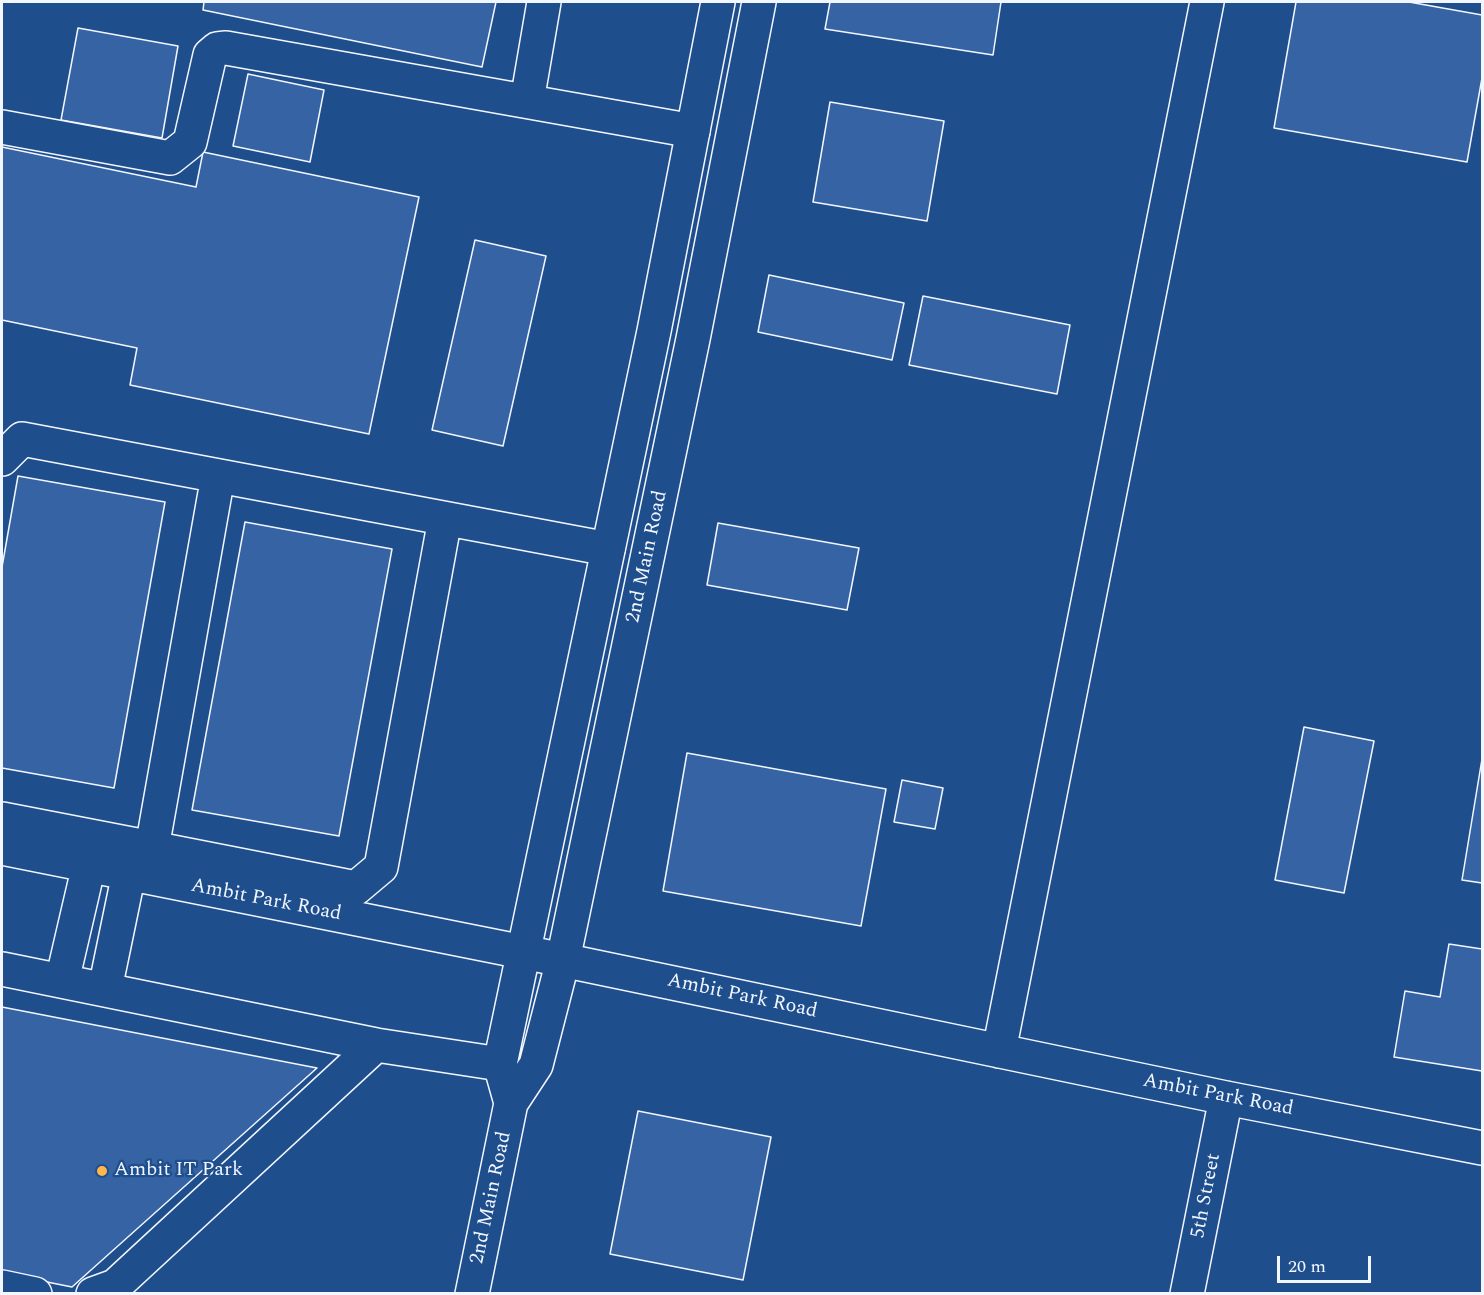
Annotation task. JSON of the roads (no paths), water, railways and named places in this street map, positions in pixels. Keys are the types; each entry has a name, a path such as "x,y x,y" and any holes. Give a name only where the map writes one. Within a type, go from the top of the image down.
{"street":[{"path":"527,102 544,2"},
{"name":"2nd Main Road","path":"511,1103 500,1064 608,549 718,2"},
{"name":"2nd Main Road","path":"472,1293 511,1103 536,1065 563,960 693,339 759,2"},
{"path":"999,1051 1207,2"},
{"path":"2,127 170,158 190,142 210,55 217,49 226,48 693,131"},
{"path":"2,459 22,440 608,549"},
{"path":"105,989 143,866 218,477"},
{"path":"2,819 143,866 356,888 381,867 445,519"},
{"name":"Ambit Park Road","path":"2,848 89,865 143,866 524,952 1482,1149"},
{"path":"62,981 89,865"},
{"path":"2,969 376,1045 500,1064"},
{"path":"93,1293 115,1286 376,1045"},
{"name":"5th Street","path":"1187,1293 1226,1098"},
{"path":"2,1287 35,1293"}],"place":[{"name":"Ambit IT Park","path":"102,1171"}]}
